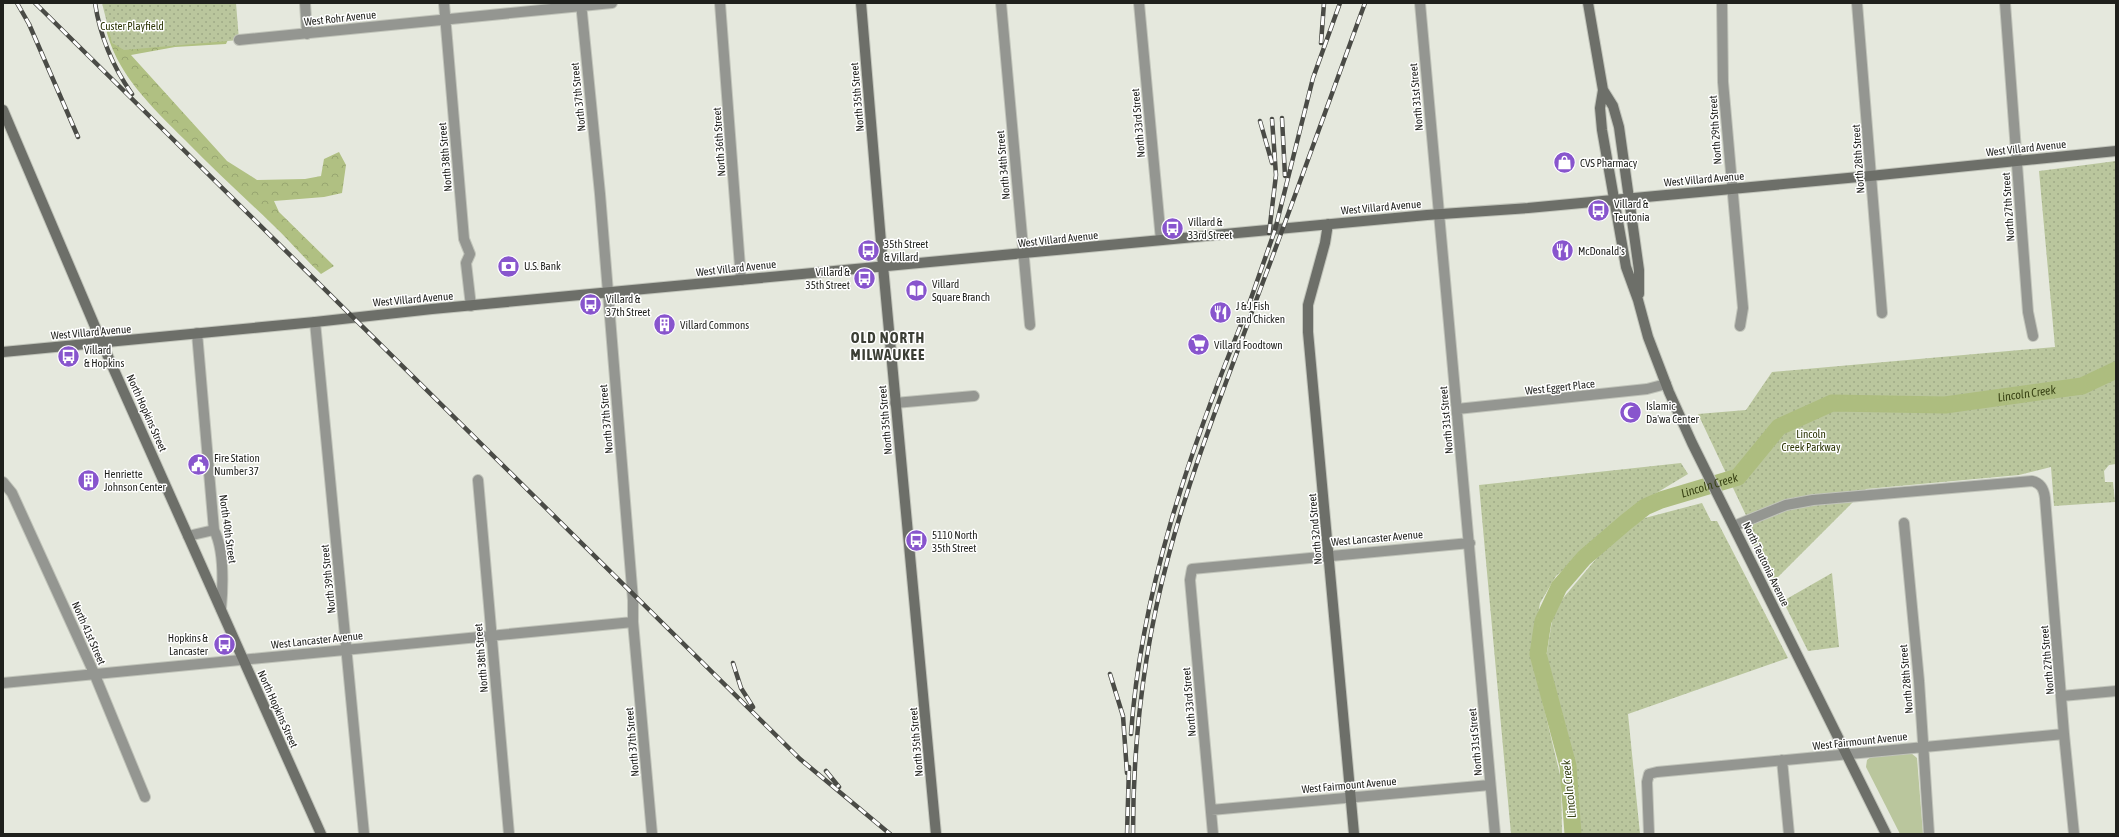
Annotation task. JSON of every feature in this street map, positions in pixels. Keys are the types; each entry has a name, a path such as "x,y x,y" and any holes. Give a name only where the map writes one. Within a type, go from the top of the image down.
{"street":[{"path":"305,3 308,34"},
{"name":"North 38th Street","path":"444,3 464,239 470,254 466,263 471,306"},
{"name":"West Rohr Avenue","path":"239,40 446,20 581,4 612,3"},
{"name":"North 36th Street","path":"720,3 741,280"},
{"name":"North 35th Street","path":"861,3 883,266 936,834"},
{"name":"North 34th Street","path":"1001,3 1030,325"},
{"name":"North 33rd Street","path":"1139,3 1161,240"},
{"name":"North 31st Street","path":"1420,3 1470,543 1495,834"},
{"name":"North Teutonia Avenue","path":"1588,3 1603,90 1600,108 1626,267 1638,300 1648,337 1666,384 1692,443 1886,834"},
{"name":"North 29th Street","path":"1722,3 1724,82 1743,308 1740,326"},
{"name":"North 28th Street","path":"1857,3 1882,313"},
{"name":"North 27th Street","path":"2005,3 2028,312 2034,336"},
{"name":"North 37th Street","path":"581,4 607,293 633,600 633,622 652,834"},
{"name":"North Teutonia Avenue","path":"1603,90 1613,106 1617,120 1630,198 1639,270 1638,300"},
{"name":"North Hopkins Street","path":"3,110 102,343 321,834"},
{"name":"West Villard Avenue","path":"3,352 883,266 1024,254 1328,224 1870,176 2116,151"},
{"name":"North 32nd Street","path":"1328,224 1325,243 1308,305 1308,332 1330,555 1354,834"},
{"name":"North 39th Street","path":"315,322 364,834"},
{"name":"North 40th Street","path":"197,333 214,530 218,538 223,581 221,609"},
{"name":"West Eggert Place","path":"1457,409 1648,389 1666,384"},
{"path":"896,403 974,396"},
{"name":"North 38th Street","path":"478,480 490,634 509,834"},
{"name":"North 27th Street","path":"1733,523 1786,506 1813,500 2032,481 2040,485 2043,488 2045,498 2064,734 2074,834"},
{"name":"North 41st Street","path":"3,482 12,493 94,674 145,797"},
{"name":"North 28th Street","path":"1904,523 1924,747 1929,834"},
{"path":"188,536 214,530"},
{"name":"West Lancaster Avenue","path":"1192,569 1470,543"},
{"name":"North 33rd Street","path":"1192,569 1190,580 1213,834"},
{"name":"West Lancaster Avenue","path":"3,683 347,650 490,634 633,622"},
{"path":"2062,696 2116,691"},
{"name":"West Fairmount Avenue","path":"1649,834 1647,782 1649,774 1657,772 2064,734"},
{"path":"1782,760 1789,834"},
{"name":"West Fairmount Avenue","path":"1211,810 1490,785"}],"green space":[{"name":"Custer Playfield","path":"102,3 236,3 239,40 124,50 112,43"},
{"path":"105,25 119,43 231,33 226,44 175,47 131,55 227,161 257,180 305,179 321,176 324,159 339,152 346,165 342,193 324,197 274,201 279,212 334,266 321,274 147,101 126,74 117,58"},
{"name":"Lincoln Creek Parkway","path":"2116,161 2116,464 2109,465 2104,471 2105,482 2113,482 2115,502 2054,506 2051,467 2019,475 1866,489 1773,582 1750,537 1749,530 1752,528 1698,414 1746,410 1772,372 2055,347 2039,171"},
{"path":"1681,463 1688,474 1638,504 1556,576 1540,603 1531,654 1561,779 1562,834 1511,834 1479,485"},
{"path":"1702,503 1711,521 1717,521 1788,658 1628,714 1640,834 1580,834 1573,760 1546,658 1554,609 1601,553 1641,519"},
{"path":"1832,573 1839,647 1808,651 1783,601"},
{"path":"1911,753 1917,758 1923,834 1900,834 1866,767 1867,760 1872,756"}],"waterway":[{"name":"Lincoln Creek","path":"1573,834 1568,766 1538,654 1543,621 1559,587 1584,558 1626,522 1645,507 1661,500 1738,477 1779,427 1832,403 1945,405 2082,386 2116,370"}],"railway":[{"path":"17,3 29,24 78,137"},
{"path":"35,3 800,759 890,834"},
{"path":"95,3 100,27 108,51 125,84 132,94"},
{"path":"1321,43 1324,3"},
{"path":"1248,307 1275,230 1313,78 1340,3"},
{"path":"1133,834 1135,764 1146,660 1152,626 1177,525 1210,427 1365,3"},
{"path":"1282,118 1285,176"},
{"path":"1269,233 1276,175 1272,119"},
{"path":"1260,121 1272,163"},
{"path":"1131,734 1136,681 1145,628 1170,524 1186,472 1222,371 1242,322"},
{"path":"733,663 741,688 753,707"},
{"path":"1110,674 1123,716 1127,773"},
{"path":"1127,834 1129,767"},
{"path":"826,771 839,787"}],"place":[{"name":"CVS Pharmacy","path":"1564,163"},
{"name":"Villard & Teutonia","path":"1599,210"},
{"name":"Villard & 33rd Street","path":"1173,228"},
{"name":"35th Street & Villard","path":"869,250"},
{"name":"McDonald's","path":"1563,251"},
{"name":"U.S. Bank","path":"509,266"},
{"name":"Villard & 35th Street","path":"865,278"},
{"name":"Villard Square Branch","path":"916,290"},
{"name":"Villard & 37th Street","path":"590,305"},
{"name":"J & J Fish and Chicken","path":"1221,312"},
{"name":"Villard Commons","path":"665,325"},
{"name":"Villard Foodtown","path":"1198,345"},
{"name":"Villard & Hopkins","path":"68,356"},
{"name":"Islamic Da'wa Center","path":"1631,412"},
{"name":"Fire Station Number 37","path":"198,464"},
{"name":"Henriette Johnson Center","path":"89,480"},
{"name":"5110 North 35th Street","path":"917,541"},
{"name":"Hopkins & Lancaster","path":"224,644"}],"district":[{"name":"OLD NORTH MILWAUKEE","path":"888,346"}]}
